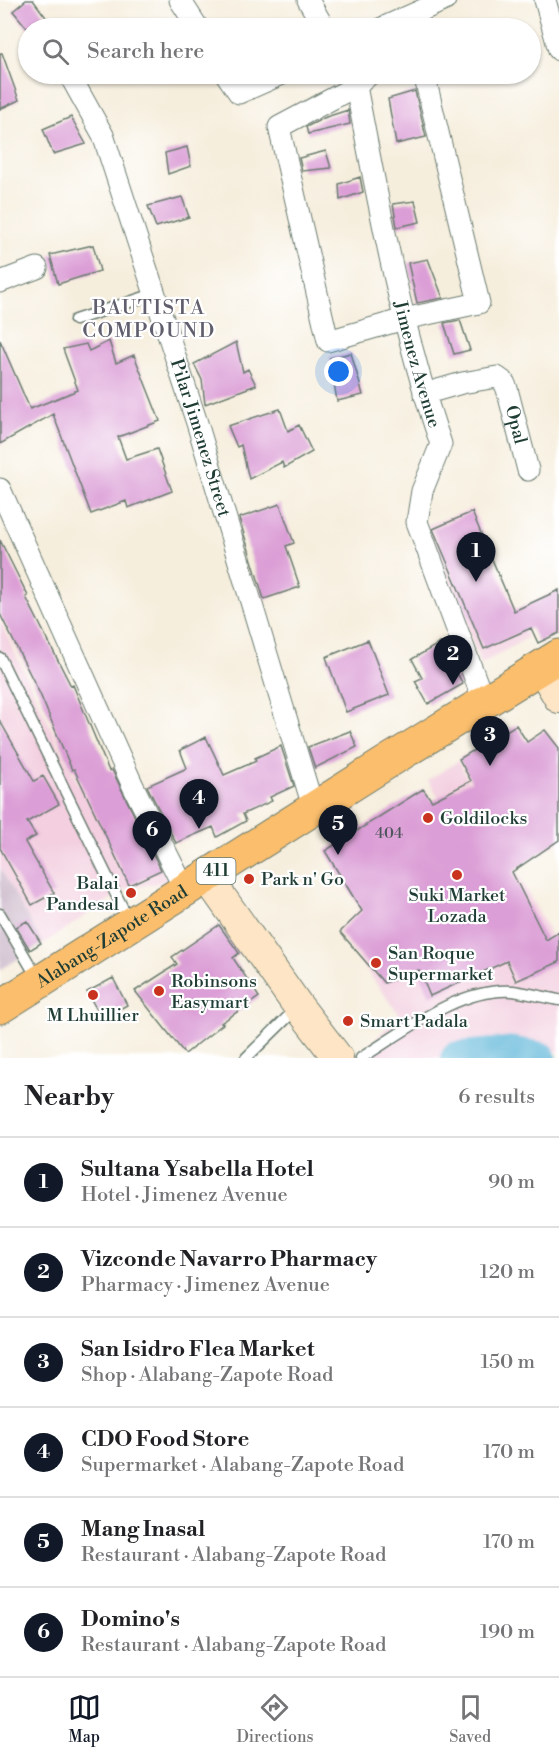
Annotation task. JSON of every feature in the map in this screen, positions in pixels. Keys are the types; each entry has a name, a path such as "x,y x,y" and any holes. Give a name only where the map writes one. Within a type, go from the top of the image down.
{"highway":[{"name":"Alabang-Zapote Road","path":"0,1007 550,662"}],"street":[{"path":"180,0 192,18"},
{"path":"308,0 318,18"},
{"path":"404,18 445,0"},
{"path":"545,0 559,50"},
{"name":"Pilar Jimenez Street","path":"75,84 103,135 197,423 314,810"},
{"path":"233,84 239,93 259,84"},
{"path":"356,84 279,127 328,341 404,319 479,303 426,84"},
{"name":"Jimenez Avenue","path":"364,84 404,319 424,394 441,444 422,491 417,522 484,702"},
{"path":"0,282 37,268"},
{"name":"Opal","path":"424,394 462,383 497,377 501,379 507,389 528,470"},
{"path":"0,489 133,786 196,884 298,1006 338,1058"},
{"path":"550,662 559,698"}],"lane":[{"path":"75,320 154,294"},
{"path":"0,658 131,924"},
{"path":"0,914 40,982"},
{"path":"361,1058 451,1003 495,992 513,991 559,1000"},
{"path":"246,1058 298,1006"}],"shaded area":[{"path":"473,508 527,638 481,664 427,525"},
{"path":"0,621 78,784 117,767 168,881 126,889 43,944 0,868"},
{"name":"Suki Market Lozada","path":"458,761 559,951 559,1052 515,1039 450,1058 358,1058 399,1014 337,931 452,819 428,780"},
{"path":"0,868 43,944 0,970"}],"building":[{"path":"26,0 33,0 46,18 19,18 13,11"},
{"path":"0,53 2,53 19,100 0,109"},
{"path":"415,91 426,137 396,144 388,99"},
{"path":"348,110 350,124 308,134 306,127"},
{"path":"71,117 86,144 53,154 43,129"},
{"path":"187,147 191,166 168,174 165,153"},
{"path":"326,151 331,168 302,171 299,158"},
{"path":"360,177 363,192 340,200 339,184"},
{"path":"182,197 189,217 156,227 148,206"},
{"path":"415,201 420,222 397,227 393,204"},
{"path":"93,245 100,271 58,284 50,255"},
{"path":"428,259 443,298 417,303 408,263"},
{"path":"460,320 470,350 454,354 444,323"},
{"path":"0,340 30,409 78,390 63,349 86,344 89,351 109,341 116,363 134,355 160,421 118,437 126,459 157,449 172,491 128,508 126,501 91,514 53,414 0,444"},
{"path":"236,342 243,372 248,369 256,385 205,404 202,380 194,364"},
{"path":"351,353 363,395 337,401 330,358"},
{"path":"280,409 288,431 299,425 312,452 284,468 282,462 249,479 241,445 237,447 228,426"},
{"path":"280,504 294,543 286,546 300,587 264,599 239,518"},
{"path":"472,512 514,611 559,590 559,633 538,643 531,628 484,649 433,529"},
{"path":"0,540 28,596 26,597 71,686 73,685 109,771 112,770 161,870 129,885 74,769 72,770 40,694 0,614"},
{"path":"368,640 389,695 346,712 326,657"},
{"path":"440,643 463,684 428,704 415,681 422,678 412,659"},
{"path":"0,721 34,781 43,776 59,804 27,822 36,836 25,842 54,893 32,905 0,848"},
{"path":"516,725 527,742 545,730 559,748 559,840 512,872 546,940 559,932 559,962 516,981 507,961 430,996 419,970 384,983 340,932 362,911 325,851 423,789 432,801 471,781 459,759"},
{"path":"350,731 357,747 315,768 308,747"},
{"path":"206,737 224,775 256,761 255,758 281,746 294,786 270,797 272,801 243,814 246,821 217,837 213,827 176,843 147,786 187,768 180,750"},
{"path":"27,921 41,943 30,950 16,927"},
{"path":"219,925 239,953 233,958 259,997 221,1023 223,1024 185,1054 135,991 177,964 172,957"},
{"path":"113,978 127,1005 102,1019 87,992"}],"waterway":[{"path":"457,1058 511,1053 540,1058"}],"place":[{"name":"Sultana Ysabella Hotel","path":"476,582"},
{"name":"Vizconde Navarro Pharmacy","path":"453,685"},
{"name":"San Isidro Flea Market","path":"490,766"},
{"name":"Goldilocks","path":"428,818"},
{"name":"CDO Food Store","path":"199,829"},
{"name":"Mang Inasal","path":"338,855"},
{"name":"Domino's","path":"152,861"},
{"name":"Suki Market Lozada","path":"457,875"},
{"name":"Park n' Go","path":"249,879"},
{"name":"Balai Pandesal","path":"131,893"},
{"name":"San Roque Supermarket","path":"376,963"},
{"name":"Robinsons Easymart","path":"159,991"},
{"name":"M Lhuillier","path":"93,995"},
{"name":"Smart Padala","path":"348,1021"}],"district":[{"name":"BAUTISTA COMPOUND","path":"149,320"}]}
